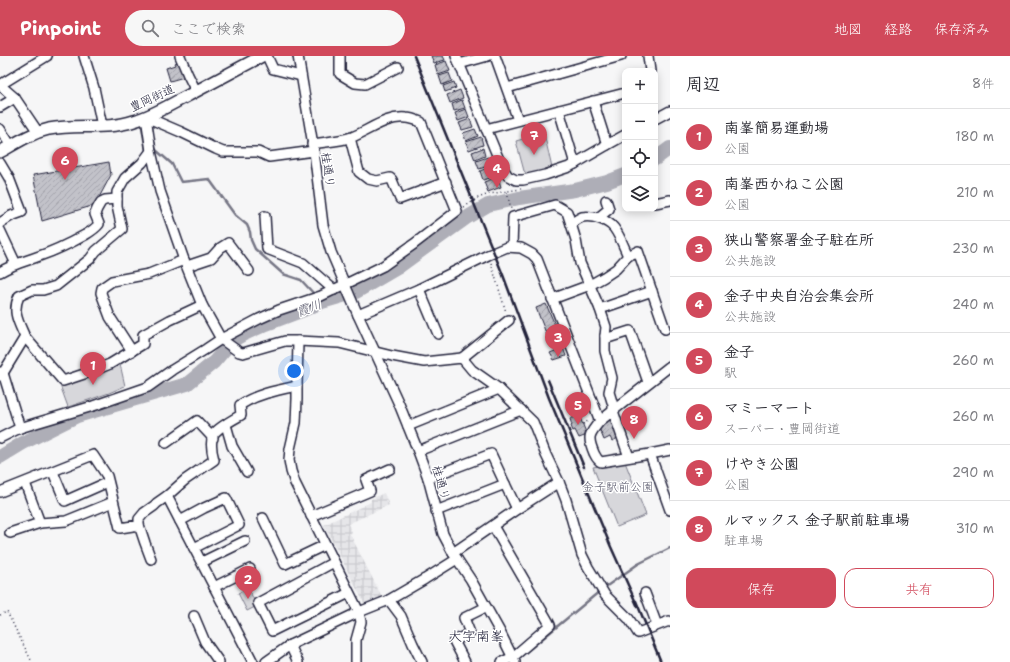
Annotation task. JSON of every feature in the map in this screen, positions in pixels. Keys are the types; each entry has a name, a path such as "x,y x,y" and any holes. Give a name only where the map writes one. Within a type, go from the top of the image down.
{"main road":[{"name":"豊岡街道","path":"0,152 38,132 61,128 120,125 134,122 196,91 246,60 262,56"}],"street":[{"path":"38,132 15,98 0,85 48,56"},
{"path":"84,56 94,88 102,126"},
{"path":"180,56 196,91"},
{"path":"267,56 273,69 301,76"},
{"name":"桂通り","path":"298,56 313,147 323,224 331,252 399,404 418,451 428,478 443,534 471,580 514,659"},
{"path":"340,56 340,74 355,83 365,84 398,67"},
{"path":"488,56 458,60 502,167 506,174 512,178 516,180 523,180 562,170 576,164 607,144 622,136"},
{"path":"495,56 518,120"},
{"path":"507,88 621,56"},
{"path":"648,56 650,68"},
{"path":"486,129 622,94"},
{"path":"0,107 15,98"},
{"path":"593,101 607,144"},
{"path":"559,110 576,164"},
{"path":"658,117 670,111"},
{"path":"0,438 20,428 148,388 172,370 222,339 266,316 334,290 383,266 457,211 421,122 408,118 399,118 382,122 371,129 350,138 269,157 258,152 223,152 146,117"},
{"path":"146,117 151,151 160,191 185,263 202,305 222,339 240,352 243,353 285,341 298,341 339,343 424,362 462,358 509,320"},
{"path":"0,129 11,146"},
{"path":"350,138 359,172 368,179 377,181 390,178 400,199 446,182"},
{"path":"151,151 142,163 125,178 117,192 117,206 122,229 96,251 90,259 56,286 43,290 32,290 19,296 15,310 25,337 63,381 101,368 143,344 143,335 202,305"},
{"path":"0,164 9,178 22,212 11,216 0,223"},
{"path":"0,272 16,264 66,245 99,226 100,224 95,214 101,202 105,200 117,199"},
{"path":"598,218 609,209 606,200"},
{"path":"658,203 670,200"},
{"path":"512,247 513,217 555,205 567,212 572,224 580,263 600,309 606,327 605,352 612,378 610,392 613,411 629,457"},
{"path":"265,216 267,249 303,263 334,290"},
{"path":"572,224 581,218 594,217 613,226 628,256"},
{"path":"0,230 16,264"},
{"path":"132,351 110,317 101,293 102,288 112,281 149,274 185,263 211,258 220,248 228,243 249,271"},
{"path":"358,315 419,289 507,247 521,248 532,254 537,259 600,421"},
{"path":"552,299 590,285 616,269 628,256 638,252 665,328"},
{"path":"419,289 438,334"},
{"path":"600,309 652,291"},
{"path":"605,336 608,338 630,331 648,382"},
{"path":"20,428 1,373 25,337"},
{"path":"298,341 296,423 289,460 295,483 359,612 361,622 356,640 356,662"},
{"path":"462,358 472,370 499,389 533,422 566,500 582,555 605,595 629,619 638,633 657,625 670,622"},
{"path":"670,366 600,421 592,431 590,437 590,443 597,460 601,462 670,450"},
{"path":"151,558 144,543 139,525 139,519 144,513 185,480 214,460 212,443 213,435 241,415 240,405 246,401 272,391 297,386"},
{"path":"408,426 499,389"},
{"path":"418,451 521,410"},
{"path":"166,443 196,421 213,438"},
{"path":"226,425 232,446 247,472"},
{"path":"428,478 492,454 517,509"},
{"path":"650,454 670,510"},
{"path":"0,492 93,455 107,476 120,528 139,525"},
{"path":"311,516 370,491 366,480 390,469"},
{"path":"53,472 65,501 108,482"},
{"path":"266,662 290,645 359,612 389,600 425,580 493,526 559,482"},
{"path":"25,483 40,523"},
{"path":"436,511 505,484"},
{"path":"167,496 253,662"},
{"path":"180,521 226,498 239,524 194,548"},
{"path":"10,533 40,523 66,521 113,502"},
{"path":"263,518 285,564 325,545"},
{"path":"493,526 550,625 514,659 502,662"},
{"path":"202,562 245,541"},
{"path":"334,562 258,603 272,631 349,593"},
{"path":"214,587 250,569"},
{"path":"645,593 657,625"},
{"path":"389,600 402,616 422,662"},
{"path":"465,662 454,641 470,633 464,618 486,607"},
{"path":"194,616 205,642 219,662"},
{"path":"290,645 298,662"}],"path":[{"path":"457,211 478,198 489,194 508,192 513,215"},
{"path":"488,255 509,320"},
{"path":"0,615 7,612 32,662"}],"shaded area":[{"path":"384,493 389,505 348,524 352,532 350,534 382,597 365,605 324,525 371,502 371,499"}],"green space":[{"path":"544,133 552,168 529,175 524,171 516,141"},
{"path":"120,364 125,386 68,407 60,385 91,377"},
{"name":"金子駅前公園","path":"625,462 646,515 617,527 593,467"},
{"path":"248,588 257,606 247,611 238,593"}],"building":[{"path":"431,56 443,56 445,60 434,63"},
{"path":"446,61 450,71 438,75 435,65"},
{"path":"179,62 184,77 170,81 166,68"},
{"path":"449,73 452,81 442,85 439,76"},
{"path":"454,82 456,88 445,92 443,86"},
{"path":"460,90 463,98 450,103 447,95"},
{"path":"462,100 465,108 454,111 452,104"},
{"path":"466,109 469,117 458,121 455,113"},
{"path":"470,119 473,127 462,130 459,123"},
{"path":"475,129 478,136 466,141 463,133"},
{"path":"481,137 483,145 469,150 466,142"},
{"path":"483,148 485,156 475,160 472,152"},
{"path":"488,157 491,165 479,169 476,161"},
{"path":"109,162 111,175 95,205 42,221 33,175"},
{"path":"490,167 493,177 483,180 480,171"},
{"path":"498,177 501,187 488,192 484,182"},
{"path":"546,304 561,339 550,343 536,308"},
{"path":"563,348 566,356 554,360 550,353"},
{"path":"579,415 587,435 579,438 575,430 573,431 570,419"},
{"path":"610,419 618,435 618,438 612,441 610,437 604,440 599,428"}],"waterway":[{"path":"142,127 146,151 148,151"},
{"name":"霞川","path":"658,157 670,148"},
{"path":"153,150 156,150 172,164 181,182 209,179 235,215 247,225 255,249 283,274 301,280 316,296"},
{"name":"霞川","path":"0,457 23,443 77,416 187,384 214,362 232,341 264,325 322,302 356,292 397,268 466,218 488,205 519,198 575,190 607,182 622,176"},
{"path":"604,588 638,564 670,548"},
{"path":"519,658 600,591"}],"railway":[{"path":"414,56 503,275 549,398 611,547 637,605"},
{"path":"548,380 584,467"},
{"path":"636,601 661,662"}],"place":[{"name":"けやき公園","path":"534,155"},
{"name":"マミーマート","path":"65,180"},
{"name":"金子中央自治会集会所","path":"497,188"},
{"name":"狭山警察署金子駐在所","path":"558,357"},
{"name":"南峯簡易運動場","path":"93,385"},
{"name":"金子","path":"578,425"},
{"name":"ルマックス 金子駅前駐車場","path":"634,439"},
{"name":"南峯西かねこ公園","path":"248,599"}],"district":[{"name":"大字南峯","path":"476,636"}]}
